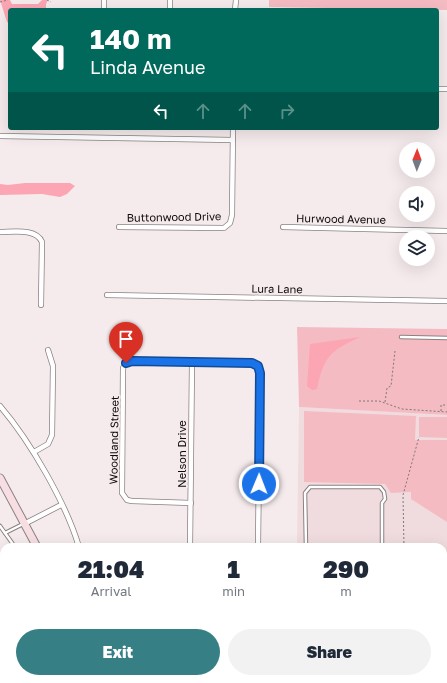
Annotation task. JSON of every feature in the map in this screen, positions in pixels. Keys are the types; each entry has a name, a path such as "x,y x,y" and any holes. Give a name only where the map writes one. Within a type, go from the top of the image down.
{"street":[{"name":"Buttonwood Drive","path":"119,227 224,228 230,223 232,215 233,130"},
{"path":"0,136 233,140"},
{"name":"Hurwood Avenue","path":"283,227 447,231"},
{"path":"0,232 27,232 41,237 41,305"},
{"name":"Lura Lane","path":"107,295 447,301"},
{"path":"34,452 48,444 52,435 53,366 48,350"},
{"name":"Woodland Street","path":"191,503 132,501 127,500 122,493 123,368 126,363 132,361 192,362"},
{"path":"192,362 252,363 258,366 260,373 258,543"},
{"name":"Nelson Drive","path":"190,543 192,362"},
{"path":"0,406 34,452 61,505 77,543"},
{"path":"0,478 26,523 35,543"},
{"path":"26,523 61,505"}],"lane":[{"path":"401,337 447,338"},
{"path":"306,543 305,493 310,487 380,487 384,492 385,499 382,503 382,543"},
{"path":"5,533 26,523"},
{"path":"0,526 12,543"}],"path":[{"path":"0,2 8,0"},
{"path":"47,0 51,2"},
{"path":"385,403 387,388 391,386 395,351"},
{"path":"359,400 371,402 371,400 402,409 447,412"},
{"path":"441,411 441,405 447,405"},
{"path":"404,543 403,495 419,438"}],"shaded area":[{"path":"0,0 10,0 12,4 38,4 42,0 48,0 46,8 8,8 8,23"},
{"path":"269,0 447,0 447,10 439,10 439,8 269,7"},
{"path":"25,183 70,183 75,186 67,194 60,197 42,194 0,195 0,184 8,185"},
{"path":"297,327 447,329 447,415 299,407"},
{"path":"360,337 342,346 330,356 322,369 317,389 312,390 307,386 310,344"},
{"path":"299,407 447,415 447,543 297,543"},
{"path":"304,411 416,416 415,440 447,440 447,522 411,499 411,492 391,493 385,484 304,482"},
{"path":"419,417 447,417 447,438 419,437"}],"route":[{"path":"126,363 132,361 252,363 258,366 260,373 259,484"}]}
